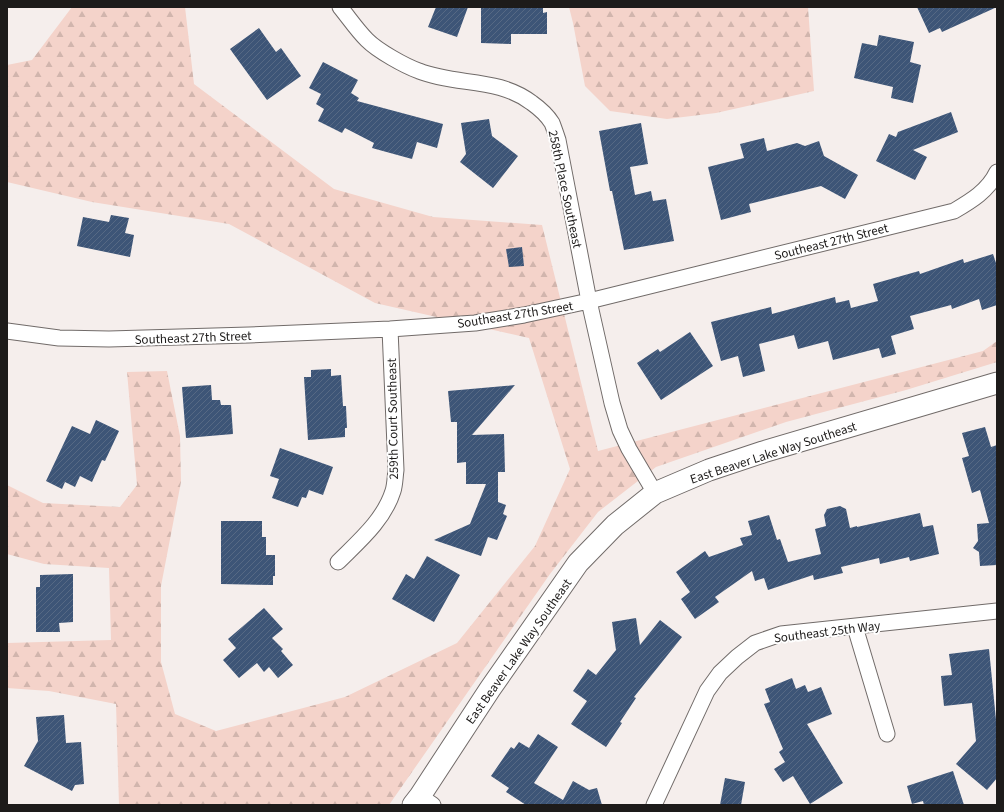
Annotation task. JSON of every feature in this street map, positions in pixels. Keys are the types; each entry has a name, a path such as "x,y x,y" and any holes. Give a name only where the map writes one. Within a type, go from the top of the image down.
{"street":[{"name":"258th Place Southeast","path":"340,7 368,41 391,57 419,71 444,78 505,88 524,97 538,108 551,122 558,140 589,301 612,403 620,430 629,449 655,493"},
{"name":"Southeast 27th Street","path":"7,331 59,338 109,339 390,329 475,323 524,315 589,301 954,211 972,201 987,187 997,172"},
{"name":"259th Court Southeast","path":"338,562 370,530 383,511 393,491 396,470 390,329"},
{"name":"East Beaver Lake Way Southeast","path":"422,802 490,689 578,564 615,525 655,493 710,470 763,452 997,383"},
{"name":"Southeast 25th Way","path":"654,805 707,691 720,673 755,643 781,634 997,611"},
{"path":"855,627 887,734"}],"green space":[{"path":"72,7 185,7 194,84 334,189 433,217 542,225 598,451 983,351 997,341 997,362 906,390 786,422 656,467 598,512 550,574 389,805 119,805 116,704 49,691 7,688 7,643 111,640 109,568 44,564 7,554 7,485 43,503 120,507 137,485 127,372 167,371 180,436 181,482 161,586 161,662 175,714 216,731 345,697 457,643 535,546 570,469 529,338 375,303 229,224 92,202 7,182 7,65 32,60"},
{"path":"569,7 808,7 814,91 716,113 667,119 610,111 585,86"}],"building":[{"path":"436,7 468,7 457,37 428,27"},
{"path":"481,7 543,7 543,13 547,12 547,34 511,34 511,44 481,43"},
{"path":"917,7 997,7 942,32 940,28 929,33"},
{"path":"259,28 276,52 281,48 301,76 267,100 230,49"},
{"path":"879,35 914,42 910,62 921,65 913,103 891,98 893,87 854,78 862,43 877,46"},
{"path":"323,62 358,80 351,93 359,98 357,101 443,124 437,148 417,142 412,159 372,148 374,143 345,128 342,133 318,121 324,109 316,104 321,94 309,88"},
{"path":"951,112 958,132 913,150 927,157 915,180 876,161 889,134 896,137 898,132"},
{"path":"489,119 492,136 518,156 493,188 460,162 466,154 461,123"},
{"path":"641,123 648,164 630,167 635,195 651,191 653,201 666,199 674,241 624,250 612,191 610,191 599,131"},
{"path":"764,138 767,151 797,143 805,146 819,141 824,156 858,175 845,199 821,186 749,204 751,212 721,220 708,167 744,158 740,144"},
{"path":"111,215 129,218 125,233 134,235 130,257 77,246 83,217 109,222"},
{"path":"522,247 524,266 509,267 506,249"},
{"path":"993,254 997,266 997,305 982,310 979,299 952,309 951,305 910,316 914,329 891,336 896,354 882,358 879,348 833,360 828,341 798,349 794,335 759,344 765,371 743,377 738,356 721,361 711,322 771,307 772,314 835,297 836,303 849,300 851,308 878,301 873,284 919,271 920,274 963,259 964,263"},
{"path":"690,332 713,366 661,400 637,363 658,349 660,352"},
{"path":"331,369 331,376 341,375 343,406 346,406 347,428 345,428 345,437 308,440 304,377 311,377 311,370"},
{"path":"211,385 212,400 220,400 221,405 231,405 233,434 186,438 182,387"},
{"path":"515,385 472,435 504,434 505,472 498,472 498,502 506,505 503,514 507,516 497,540 488,537 481,556 434,540 470,524 486,484 466,484 466,462 457,463 457,422 451,422 448,391"},
{"path":"96,420 119,431 105,461 102,460 92,482 80,476 75,487 65,482 62,489 46,481 72,426 90,434"},
{"path":"985,427 991,447 997,445 997,565 980,566 979,552 973,548 978,541 977,524 989,523 980,490 972,493 962,458 969,456 962,433"},
{"path":"280,448 333,467 323,495 309,490 306,498 302,497 298,507 272,498 279,479 270,476"},
{"path":"840,506 846,509 850,528 920,513 923,527 933,525 939,554 910,561 909,557 880,564 879,558 841,567 843,573 814,580 813,575 768,590 764,578 755,581 752,571 715,597 719,602 695,619 681,599 690,592 676,572 705,551 709,557 743,545 740,538 752,535 748,521 769,515 777,540 780,539 788,562 821,554 815,529 826,526 824,515 827,509"},
{"path":"221,521 262,521 262,537 266,537 266,555 275,555 275,576 273,576 273,585 221,584"},
{"path":"427,556 460,575 434,622 392,599 406,574 414,579"},
{"path":"73,574 73,622 59,623 60,632 36,632 36,587 40,587 40,575"},
{"path":"264,608 283,629 272,638 283,649 281,651 293,665 278,678 269,667 264,672 257,663 239,678 223,660 236,648 228,639"},
{"path":"636,618 640,645 660,620 682,637 634,697 636,698 606,747 571,724 587,701 573,691 588,669 596,675 616,650 612,622"},
{"path":"989,649 997,730 997,778 987,790 956,764 976,741 972,703 944,706 941,676 952,675 949,654"},
{"path":"792,678 796,689 805,685 808,692 821,687 832,714 807,724 843,783 810,804 793,776 783,782 774,769 785,762 779,752 783,749 764,704 770,702 765,689"},
{"path":"64,715 66,743 81,742 84,784 75,785 72,791 24,766 38,741 36,717"},
{"path":"538,734 558,747 534,783 563,800 573,781 589,790 597,788 602,805 526,805 506,792 509,788 491,776 511,747 514,749 519,742 529,748"},
{"path":"953,771 964,805 924,805 923,801 912,804 907,786"},
{"path":"725,778 745,782 741,805 720,805"}]}
